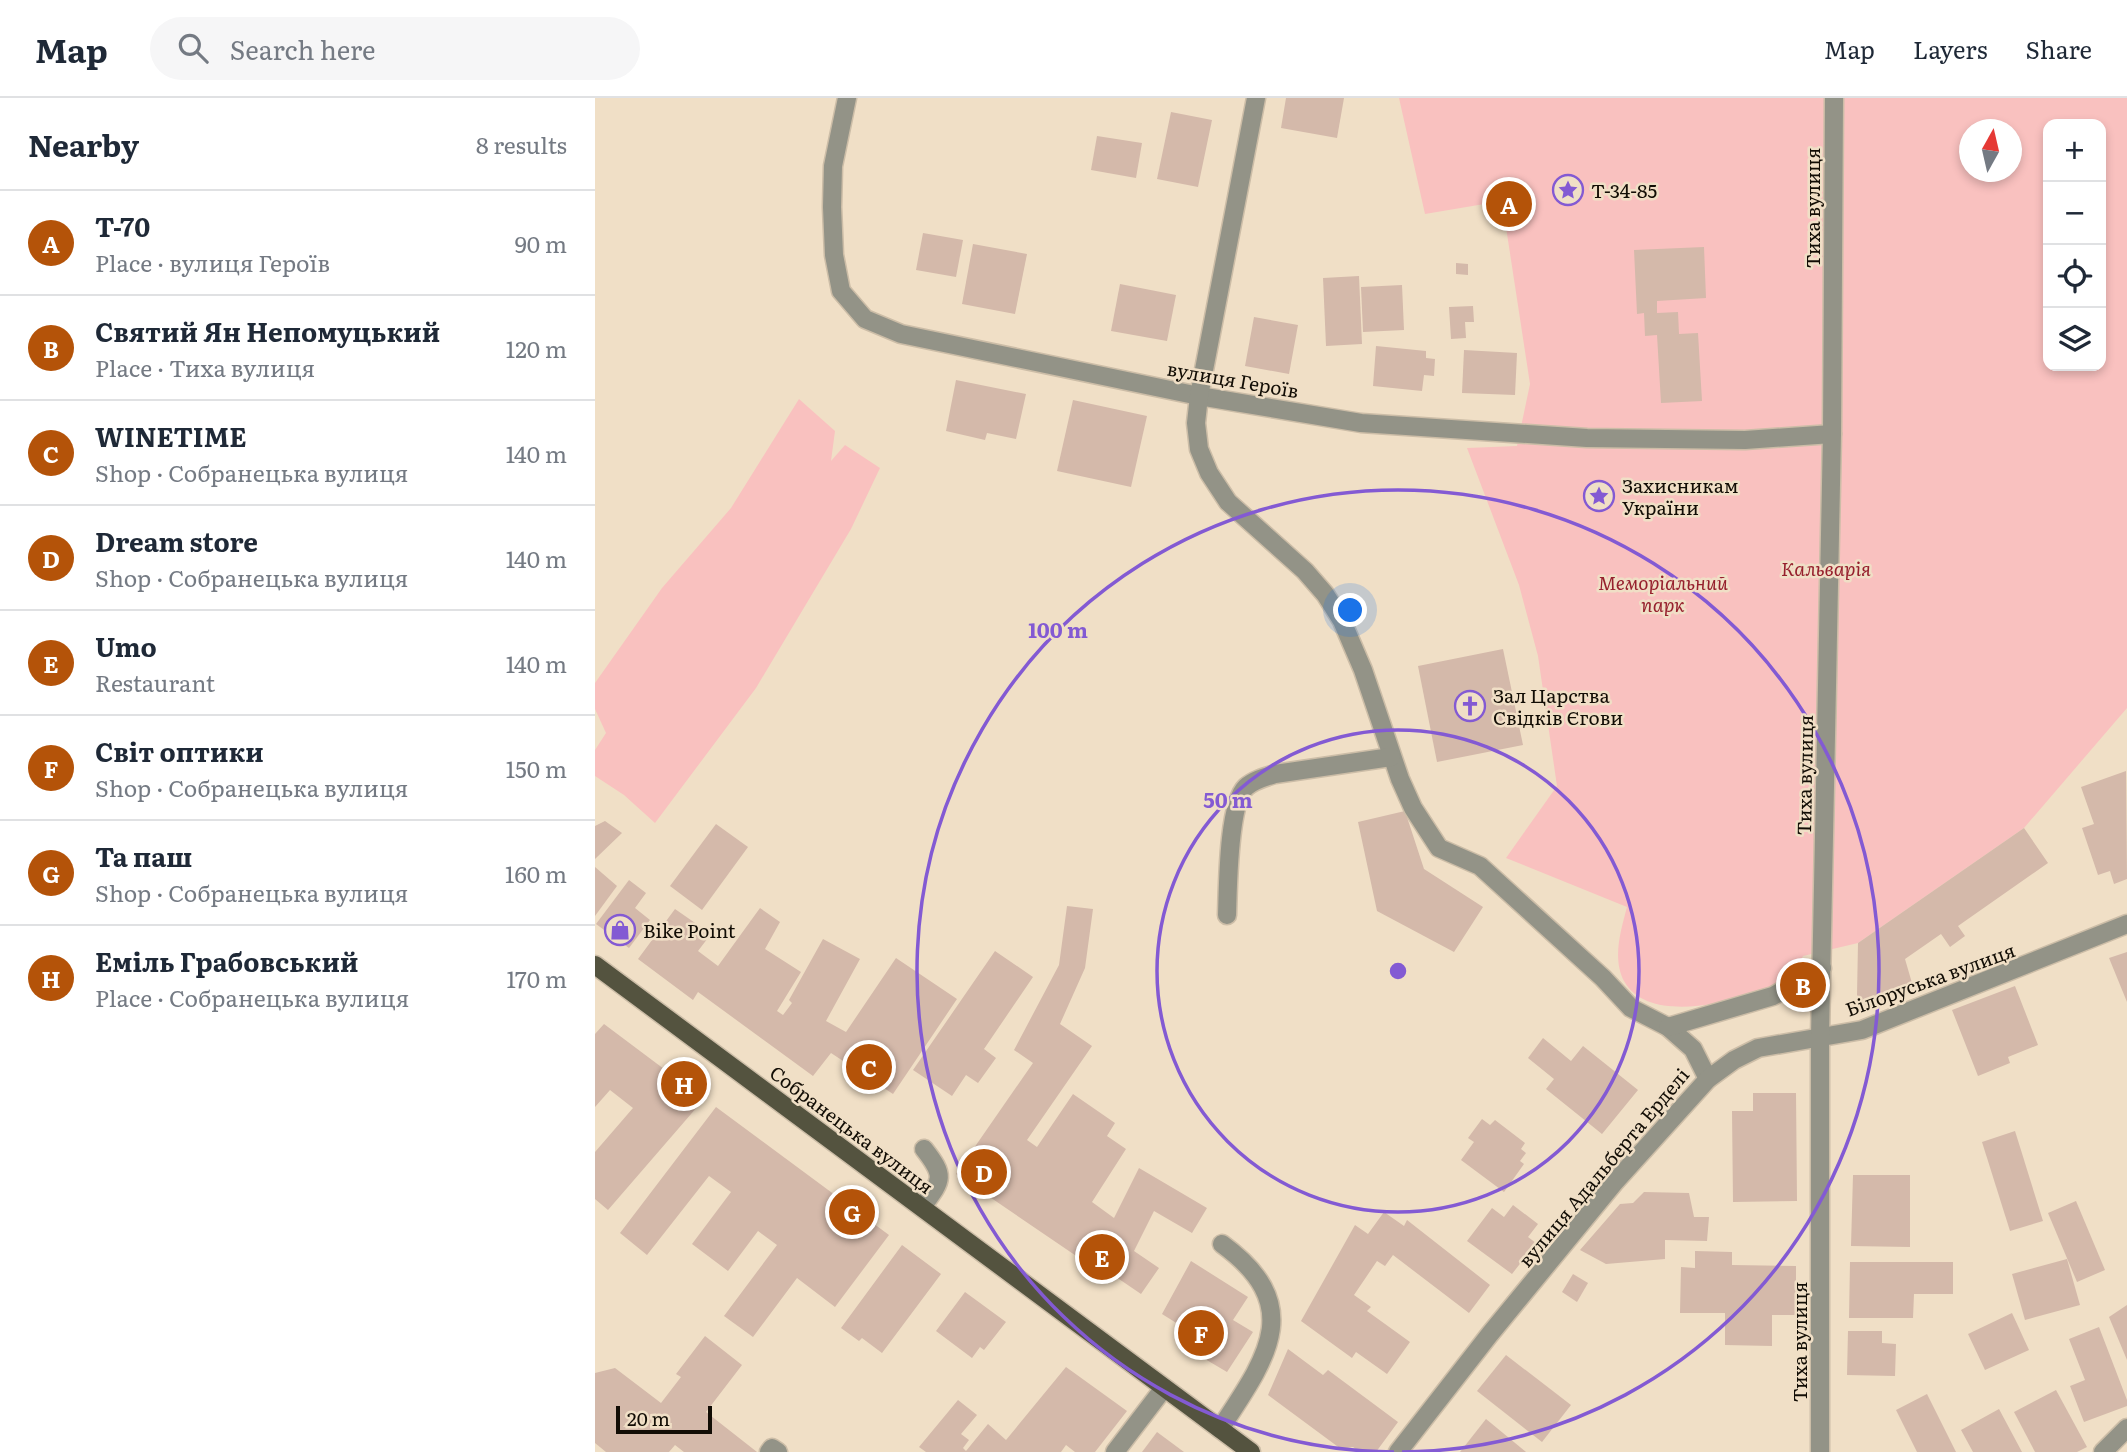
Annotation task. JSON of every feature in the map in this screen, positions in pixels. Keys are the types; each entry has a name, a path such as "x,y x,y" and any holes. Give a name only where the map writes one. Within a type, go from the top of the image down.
{"main road":[{"name":"Собранецька вулиця","path":"595,965 1251,1452"}],"street":[{"name":"вулиця Героїв","path":"847,98 833,166 834,255 841,291 865,319 901,334 1199,396 1361,423 1526,435 1745,440 1832,434"},
{"name":"вулиця Адальберта Ерделі","path":"1256,98 1199,396 1196,423 1199,449 1209,473 1228,502 1305,571 1325,594 1342,621 1363,670 1391,757 1413,808 1439,848 1479,866 1603,978 1631,1009 1668,1027 1693,1049 1708,1079 1614,1183 1490,1334 1398,1452"},
{"name":"Тиха вулиця","path":"1820,1452 1820,1037 1832,434 1834,98"},
{"path":"1227,915 1231,842 1237,802 1245,788 1259,779 1275,774 1391,757"},
{"name":"Білоруська вулиця","path":"1708,1079 1734,1060 1758,1048 1862,1030 2127,924"},
{"path":"1668,1027 1773,996 1822,968"},
{"path":"922,1207 940,1177 938,1166 924,1149"},
{"path":"1220,1429 1260,1365 1271,1338 1273,1313 1259,1278 1242,1259 1221,1244"},
{"path":"1115,1452 1164,1388"},
{"path":"2103,1452 2127,1428"},
{"path":"769,1452 772,1448 778,1452"}],"green space":[{"name":"Кальварія","path":"1399,98 2127,98 2127,708 2024,828 1858,943 1803,956 1785,979 1760,993 1697,1006 1679,1007 1647,1001 1634,993 1620,972 1619,944 1627,907 1506,858 1557,786 1538,656 1519,585 1467,448 1517,446 1530,384 1502,201 1425,214"},
{"path":"799,399 835,431 831,461 845,445 880,468 851,529 756,688 655,823 624,795 595,776 595,750 606,733 595,709 595,683 662,588 731,508"}],"building":[{"path":"1286,98 1344,98 1337,138 1281,128"},
{"path":"1171,112 1212,120 1198,187 1157,179"},
{"path":"1097,136 1142,143 1136,178 1091,170"},
{"path":"923,233 963,240 956,277 916,270"},
{"path":"973,244 1027,254 1015,314 962,304"},
{"path":"1704,247 1706,298 1657,301 1657,313 1678,312 1679,334 1698,333 1702,401 1661,403 1657,335 1645,336 1644,313 1637,314 1634,250"},
{"path":"1456,263 1468,264 1468,275 1456,274"},
{"path":"1359,276 1362,344 1326,346 1323,278"},
{"path":"1120,284 1176,295 1167,341 1111,331"},
{"path":"1402,285 1404,330 1363,332 1361,287"},
{"path":"1473,306 1474,322 1465,322 1466,338 1451,339 1449,307"},
{"path":"1254,317 1298,325 1289,374 1245,366"},
{"path":"1376,346 1426,351 1426,358 1435,359 1434,376 1424,375 1422,391 1373,386"},
{"path":"1464,350 1517,353 1515,395 1462,393"},
{"path":"956,380 1026,394 1016,439 987,433 985,440 946,431"},
{"path":"1073,400 1147,416 1131,487 1057,471"},
{"name":"Зал Царства Свідків Єгови","path":"1503,649 1523,745 1437,762 1418,666"},
{"path":"2126,771 2127,879 2114,884 2110,871 2098,875 2082,828 2094,824 2081,787"},
{"path":"1405,811 1424,869 1483,907 1454,952 1377,911 1358,822"},
{"path":"605,821 622,833 595,859 595,826"},
{"path":"716,824 748,847 702,910 670,886"},
{"path":"2024,828 2048,863 1958,926 1965,936 1950,947 1941,934 1905,959 1914,990 1868,1008 1857,995 1858,943"},
{"path":"595,867 617,886 595,916"},
{"path":"629,880 646,893 635,908 650,920 629,948 596,924"},
{"path":"1067,906 1093,909 1085,968 1060,1024 1092,1046 1027,1140 1037,1147 1073,1094 1115,1123 1107,1136 1126,1149 1092,1202 1114,1218 1139,1168 1207,1208 1192,1233 1154,1211 1134,1251 1159,1268 1141,1294 1094,1262 1091,1266 956,1174 1033,1063 1014,1050 1059,965"},
{"path":"760,908 780,922 765,949 801,972 777,1011 783,1015 792,1003 789,1000 823,939 860,959 826,1021 846,1032 896,958 957,999 893,1094 831,1053 813,1076 698,992 693,1000 638,959 675,909 711,934 698,951 718,966"},
{"path":"995,951 1033,977 984,1049 996,1058 978,1083 966,1075 952,1096 913,1070"},
{"path":"2127,952 2127,1002 2109,958"},
{"path":"2015,986 2038,1045 2008,1057 2010,1063 1978,1076 1952,1010"},
{"path":"604,1024 704,1099 608,1210 595,1199 595,1152 633,1108 610,1090 595,1107 595,1034"},
{"path":"1543,1038 1571,1061 1583,1046 1638,1090 1602,1134 1546,1089 1554,1079 1528,1058"},
{"path":"1753,1093 1796,1093 1797,1201 1733,1202 1732,1111 1753,1111"},
{"path":"716,1107 889,1235 835,1307 797,1278 753,1337 724,1316 777,1245 758,1231 728,1271 692,1244 731,1192 709,1176 647,1255 620,1233"},
{"path":"1482,1119 1490,1125 1495,1120 1525,1143 1521,1149 1526,1153 1520,1161 1524,1164 1504,1192 1461,1160 1474,1142 1468,1138"},
{"path":"2015,1131 2043,1221 2010,1231 1982,1142"},
{"path":"1853,1175 1910,1175 1910,1247 1851,1246"},
{"path":"1644,1192 1689,1193 1694,1217 1709,1217 1707,1241 1665,1240 1665,1259 1606,1264 1580,1250 1620,1204 1633,1203"},
{"path":"2076,1201 2105,1270 2077,1282 2048,1213"},
{"path":"1513,1205 1538,1224 1528,1237 1536,1243 1512,1274 1467,1241 1492,1208 1504,1217"},
{"path":"1384,1212 1404,1226 1407,1220 1490,1285 1469,1313 1393,1255 1385,1266 1377,1261 1354,1295 1371,1307 1367,1311 1410,1342 1387,1374 1356,1352 1352,1358 1301,1321 1355,1225 1368,1234"},
{"path":"902,1245 941,1274 882,1353 862,1338 859,1341 841,1328"},
{"path":"1695,1251 1732,1252 1732,1265 1796,1266 1796,1315 1772,1315 1772,1346 1725,1345 1725,1313 1680,1313 1681,1267 1695,1268"},
{"path":"2067,1259 2080,1305 2025,1320 2012,1274"},
{"path":"1191,1261 1248,1297 1233,1320 1253,1332 1227,1372 1205,1359 1213,1346 1162,1314"},
{"path":"1850,1262 1953,1262 1953,1294 1914,1294 1913,1318 1849,1318"},
{"path":"1573,1274 1588,1283 1577,1302 1562,1292"},
{"path":"965,1292 1006,1322 984,1350 980,1347 972,1358 936,1331"},
{"path":"2127,1305 2127,1360 2109,1317"},
{"path":"2012,1313 2029,1350 1985,1370 1968,1334"},
{"path":"2099,1327 2127,1406 2084,1422 2070,1386 2085,1380 2069,1339"},
{"path":"1848,1331 1882,1331 1882,1343 1896,1344 1895,1376 1847,1375"},
{"path":"705,1336 742,1365 706,1412 757,1452 684,1452 675,1445 669,1452 606,1452 595,1443 595,1373 615,1368 661,1403 681,1377 676,1374"},
{"path":"1288,1349 1323,1375 1328,1370 1398,1422 1376,1452 1360,1452 1353,1447 1341,1449 1268,1395"},
{"path":"1506,1355 1571,1405 1542,1442 1477,1391"},
{"path":"1066,1367 1127,1411 1095,1452 1075,1452 1066,1445 1061,1452 926,1452 919,1447 958,1400 977,1415 961,1434 969,1440 963,1448 966,1451 988,1424 1006,1440"},
{"path":"2056,1390 2087,1447 2077,1452 2035,1452 2014,1412"},
{"path":"1927,1394 1956,1452 1917,1452 1896,1410"},
{"path":"1999,1409 2022,1452 1973,1452 1961,1430"},
{"path":"1486,1419 1526,1452 1460,1452"},
{"path":"1157,1432 1184,1452 1142,1452"}],"place":[{"name":"Т-34-85","path":"1568,190"},
{"name":"Т-70","path":"1509,204"},
{"name":"Захисникам України","path":"1599,496"},
{"name":"Зал Царства Свідків Єгови","path":"1470,706"},
{"name":"Bike Point","path":"620,930"},
{"name":"Святий Ян Непомуцький","path":"1803,985"},
{"name":"WINETIME","path":"869,1067"},
{"name":"Еміль Грабовський","path":"684,1084"},
{"name":"Dream store","path":"984,1172"},
{"name":"Та паш","path":"852,1212"},
{"name":"Umo","path":"1102,1257"},
{"name":"Світ оптики","path":"1201,1333"}],"park label":[{"name":"Меморіальний парк","path":"1663,593"}]}
